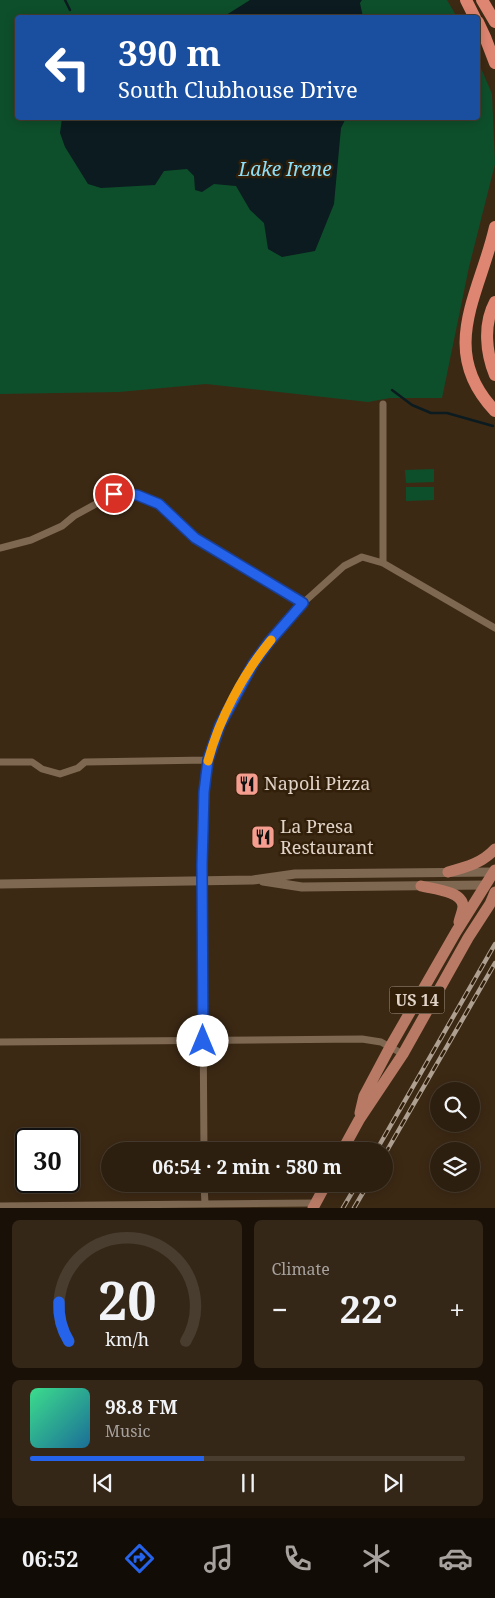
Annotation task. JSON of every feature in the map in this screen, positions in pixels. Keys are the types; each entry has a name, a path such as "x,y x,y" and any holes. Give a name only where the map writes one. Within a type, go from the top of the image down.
{"highway":[{"path":"466,0 474,15"},
{"path":"482,0 495,22"},
{"path":"480,27 495,63"},
{"path":"495,227 470,305 464,339 466,357 472,377 495,411"},
{"path":"495,302 487,329 491,365 495,376"}],"main road":[{"path":"448,872 471,866 487,857 495,849"},
{"name":"US 14","path":"347,1142 359,1120 403,1054 468,938 490,904 494,871"},
{"path":"422,886 459,897 463,908 456,932"},
{"name":"US 14","path":"359,1120 364,1096 390,1047 456,932 491,889"},
{"path":"314,1205 321,1192"}],"street":[{"path":"383,404 383,563"},
{"path":"0,548 31,540 62,526 74,516 114,494 137,495 159,504 195,538 303,603"},
{"path":"204,1142 202,881 204,792 208,760 220,725 253,664 269,642 303,603 344,566 362,556 383,563 495,628"},
{"path":"0,762 32,762 42,770 60,774 78,768 85,762 208,760"},
{"path":"0,884 253,880 295,874 494,871"},
{"path":"253,880 302,887 422,886 491,889"},
{"path":"0,1042 362,1039 381,1042 403,1054"},
{"path":"204,1192 205,1204"},
{"path":"0,1206 314,1205"}],"green space":[{"path":"0,0 447,0 456,15 15,15 15,120 480,120 480,66 492,94 495,164 469,267 442,398 390,398 368,402 206,384 119,392 0,394"},
{"path":"434,469 434,482 406,483 405,470"},
{"path":"406,487 434,487 434,500 406,501"}],"water":[{"path":"250,0 362,0 360,3 363,15 226,15"},
{"name":"Lake Irene","path":"62,120 345,120 341,128 334,204 315,251 282,257 268,249 264,223 250,210 236,186 214,184 202,192 195,190 194,176 187,169 164,171 155,185 101,188 88,184 65,147 60,133"}],"waterway":[{"path":"65,0 70,10"},
{"path":"392,390 412,405 431,413 447,413 493,426"}],"railway":[{"path":"381,1142 495,944"},
{"path":"392,1142 495,963"},
{"path":"343,1208 352,1192"},
{"path":"354,1208 363,1192"}],"slow traffic":[{"path":"208,761 220,725 236,694 253,664 271,640"}],"place":[{"name":"Napoli Pizza","path":"247,784"},
{"name":"La Presa Restaurant","path":"263,837"}],"route":[{"path":"114,494 137,495 159,504 195,538 303,603 269,642 253,664 220,725 208,760 204,792 202,865 203,1041"}]}
